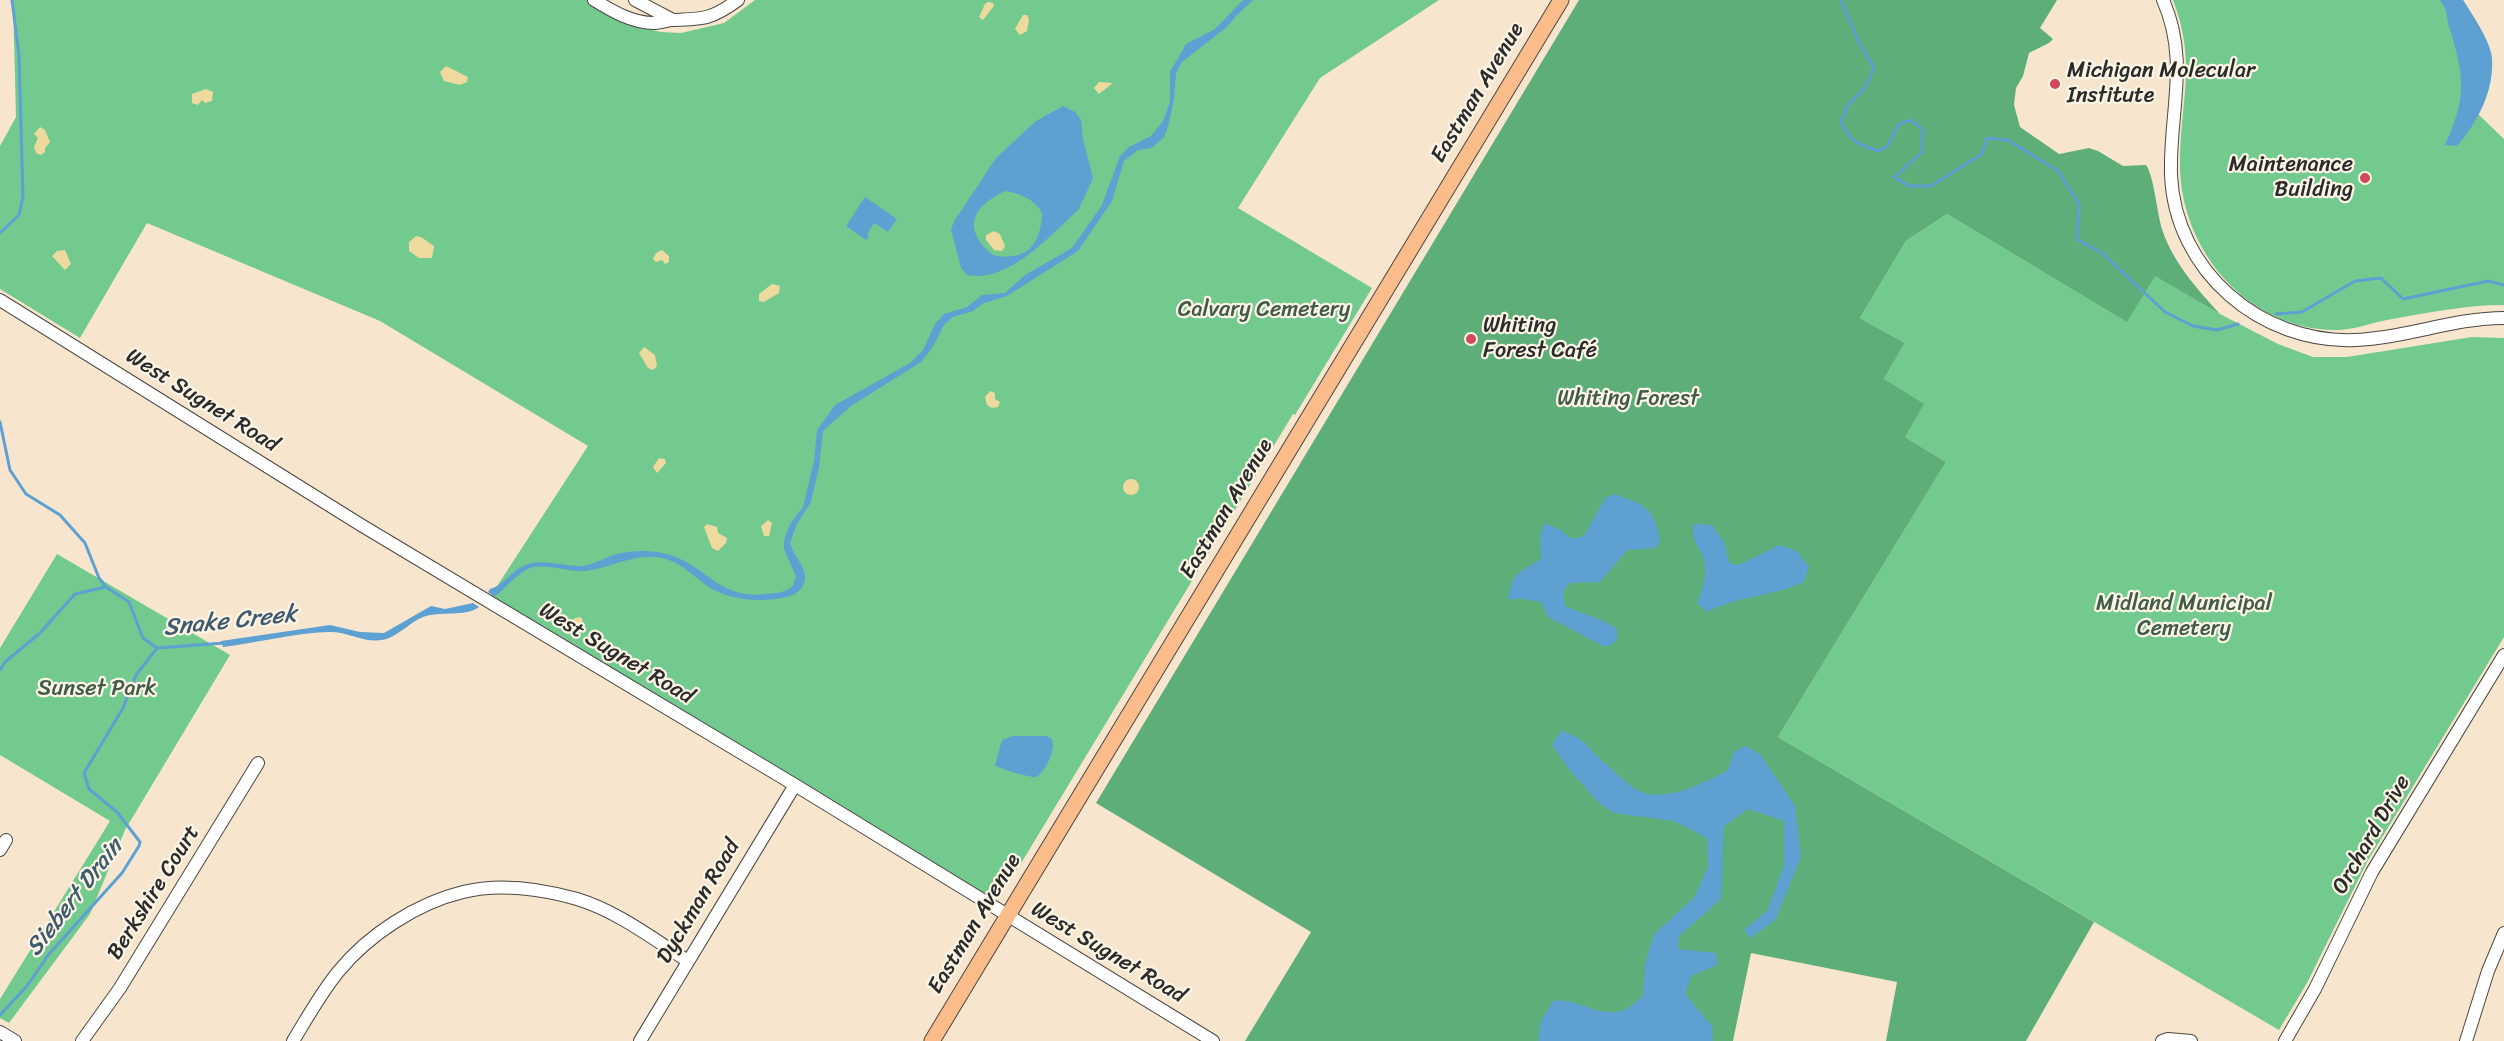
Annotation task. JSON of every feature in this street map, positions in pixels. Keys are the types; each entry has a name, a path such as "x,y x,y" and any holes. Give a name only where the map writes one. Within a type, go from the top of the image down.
{"main road":[{"name":"Eastman Avenue","path":"932,1041 1561,0"}],"street":[{"path":"594,0 636,21 655,23 671,20 700,20 715,15 738,0"},
{"path":"635,0 671,20"},
{"path":"2163,0 2174,29 2177,47 2178,85 2171,177 2177,213 2200,263 2224,291 2240,305 2274,324 2316,337 2340,340 2374,338 2469,320 2504,318"},
{"name":"West Sugnet Road","path":"0,300 361,525 795,785 1213,1041"},
{"name":"Orchard Drive","path":"2285,1041 2315,989 2372,872 2504,655"},
{"name":"Berkshire Court","path":"82,1041 120,988 258,763"},
{"name":"Dyckman Road","path":"640,1041 795,785"},
{"path":"293,1041 339,971 378,933 418,909 464,892 506,887 578,899 612,914 688,961"},
{"path":"2466,1041 2488,971 2504,933"},
{"path":"0,1032 15,1041"},
{"path":"2162,1041 2169,1039 2191,1041"}],"green space":[{"name":"Calvary Cemetery","path":"13,0 588,0 629,24 661,32 681,33 724,23 755,0 1439,0 1320,78 1238,208 1372,288 1295,415 1293,414 1020,865 1001,890 982,893 490,597 588,446 380,321 147,223 80,338 0,289 0,146 16,117"},
{"name":"Whiting Forest","path":"1579,0 2057,0 2040,28 2053,39 2029,53 2023,76 2016,88 2014,105 2020,127 2059,154 2089,148 2123,166 2146,165 2166,241 2194,285 2220,314 2155,276 2127,322 1947,214 1906,241 1860,318 1905,343 1884,379 1924,404 1905,437 1946,462 1778,737 2094,922 2026,1041 1886,1041 1897,982 1751,953 1733,1041 1245,1041 1311,932 1096,803"},
{"path":"2173,0 2463,0 2486,42 2492,68 2486,97 2478,114 2504,139 2504,305 2445,310 2337,330 2305,327 2275,317 2249,301 2226,280 2207,256 2193,228 2183,198 2180,144 2186,65 2180,23"},
{"name":"Midland Municipal Cemetery","path":"1947,214 2126,321 2154,275 2220,314 2278,344 2313,357 2347,357 2472,337 2504,338 2504,637 2367,862 2307,983 2279,1030 1778,737 1946,462 1905,437 1884,379 1905,343 1860,318 1906,241"},
{"name":"Sunset Park","path":"57,554 230,655 125,830 90,914 9,1023 0,1018 0,999 110,821 0,755 0,648"}],"sand":[{"path":"988,2 993,3 994,6 983,20 979,17"},
{"path":"1023,15 1027,15 1029,20 1027,31 1020,35 1015,29"},
{"path":"446,66 468,77 467,82 460,85 444,81 440,72"},
{"path":"1099,82 1113,83 1099,94 1094,88"},
{"path":"206,89 213,92 212,101 205,103 202,100 198,105 192,103 192,94"},
{"path":"40,127 45,130 50,142 41,155 36,153 34,147 38,138 34,134"},
{"path":"994,231 1000,234 1005,246 1002,251 994,250 986,240 986,235"},
{"path":"416,236 434,246 432,258 419,258 409,251 409,242"},
{"path":"65,250 71,264 65,270 52,256 57,251"},
{"path":"662,250 669,256 669,262 665,264 662,260 656,262 653,259 656,253"},
{"path":"772,284 780,286 779,293 764,302 759,301 759,294"},
{"path":"644,347 655,355 657,366 653,370 648,368 639,353"},
{"path":"990,391 995,393 995,399 1000,402 998,407 992,408 987,405 985,397"},
{"path":"659,458 665,459 666,463 657,473 653,467"},
{"path":"1128,479 1134,479 1139,487 1137,493 1128,495 1123,490 1123,484"},
{"path":"768,520 772,523 769,536 764,536 761,526"},
{"path":"707,524 717,527 718,533 727,538 726,543 718,551 712,548 704,527"},
{"path":"581,617 583,621 579,625 568,628 563,624 565,619 572,621"}],"water":[{"path":"1243,0 1253,0 1227,27 1182,62 1176,73 1174,99 1164,137 1152,148 1138,150 1124,161 1112,201 1078,251 1007,296 984,303 973,311 953,317 944,325 932,348 921,362 851,406 823,431 819,467 811,502 797,524 790,543 805,576 803,586 796,593 781,598 762,600 732,597 707,586 672,561 655,557 628,560 584,571 543,566 530,568 517,576 498,594 494,596 488,592 528,564 542,562 583,566 617,554 642,551 667,554 681,559 724,587 736,592 766,594 783,592 792,587 796,577 784,549 784,540 790,524 803,507 814,461 817,430 835,405 910,363 923,350 935,324 944,314 967,307 982,295 1005,293 1025,275 1072,248 1102,205 1120,156 1129,147 1151,136 1163,121 1170,102 1170,72 1186,44 1215,29"},
{"path":"2440,0 2463,0 2485,36 2492,58 2490,82 2483,105 2472,127 2457,146 2445,145 2457,115 2461,75 2446,12"},
{"path":"1063,106 1075,112 1081,120 1083,139 1093,178 1079,209 1028,255 998,272 982,276 967,275 961,268 951,229 955,220 996,158 1036,121","holes":["1005,191 1021,195 1039,208 1042,213 1039,234 1030,249 1023,253 1005,257 993,255 977,236 974,228 975,219 978,211 994,197"]},
{"path":"865,197 897,219 888,232 874,223 866,240 846,226"},
{"path":"1614,494 1634,501 1647,509 1655,522 1660,542 1655,548 1627,550 1600,582 1570,583 1563,591 1565,606 1617,629 1617,640 1609,646 1603,646 1548,617 1541,602 1508,599 1512,583 1518,574 1541,559 1540,536 1544,523 1559,529 1572,539 1584,536 1605,498"},
{"path":"1693,524 1712,525 1725,544 1729,563 1739,565 1779,545 1797,551 1809,567 1804,582 1780,591 1731,602 1707,612 1697,603 1703,585 1705,567 1694,538"},
{"path":"473,603 479,607 469,612 424,617 395,635 382,640 368,640 328,632 223,647 221,641 330,625 360,632 384,633 431,606 445,609"},
{"path":"1561,731 1583,742 1632,787 1651,794 1674,793 1719,775 1728,770 1734,752 1745,746 1760,754 1795,806 1801,857 1775,920 1750,938 1744,930 1768,910 1784,865 1784,821 1748,809 1724,826 1721,899 1679,936 1678,949 1716,953 1717,965 1691,976 1685,994 1712,1026 1713,1041 1538,1041 1541,1021 1553,1001 1571,1002 1596,1010 1614,1012 1626,1009 1643,995 1645,964 1654,934 1694,898 1708,866 1707,838 1674,821 1614,813 1599,803 1568,768 1552,745"},
{"path":"1013,736 1046,736 1052,739 1053,749 1049,760 1037,777 1015,773 995,765 1002,740"}],"waterway":[{"name":"Snake Creek","path":"0,233 19,215 23,197 19,55 12,0"},
{"name":"Snake Creek","path":"1841,0 1859,43 1874,67 1865,88 1848,105 1841,122 1848,134 1856,142 1879,151 1888,145 1899,124 1911,120 1923,130 1922,152 1894,177 1909,186 1931,186 1982,154 1987,138 2008,140 2058,171 2079,204 2077,239 2102,253 2165,312 2193,326 2217,330 2238,324"},
{"name":"Snake Creek","path":"2276,314 2302,312 2355,281 2381,278 2403,299 2488,281 2504,285"},
{"name":"Snake Creek","path":"0,422 10,470 26,494 60,515 85,543 99,578 106,587 129,602 143,638 157,648 224,643"},
{"path":"0,670 5,662 40,633 75,594 106,587"},
{"name":"Siebert Drain","path":"0,1015 27,986 49,954 122,873 139,846 140,842 117,812 89,789 84,773 123,708 136,675 157,648"}],"place":[{"name":"Michigan Molecular Institute","path":"2055,84"},
{"name":"Maintenance Building","path":"2365,178"},
{"name":"Whiting Forest Café","path":"1471,339"}]}
